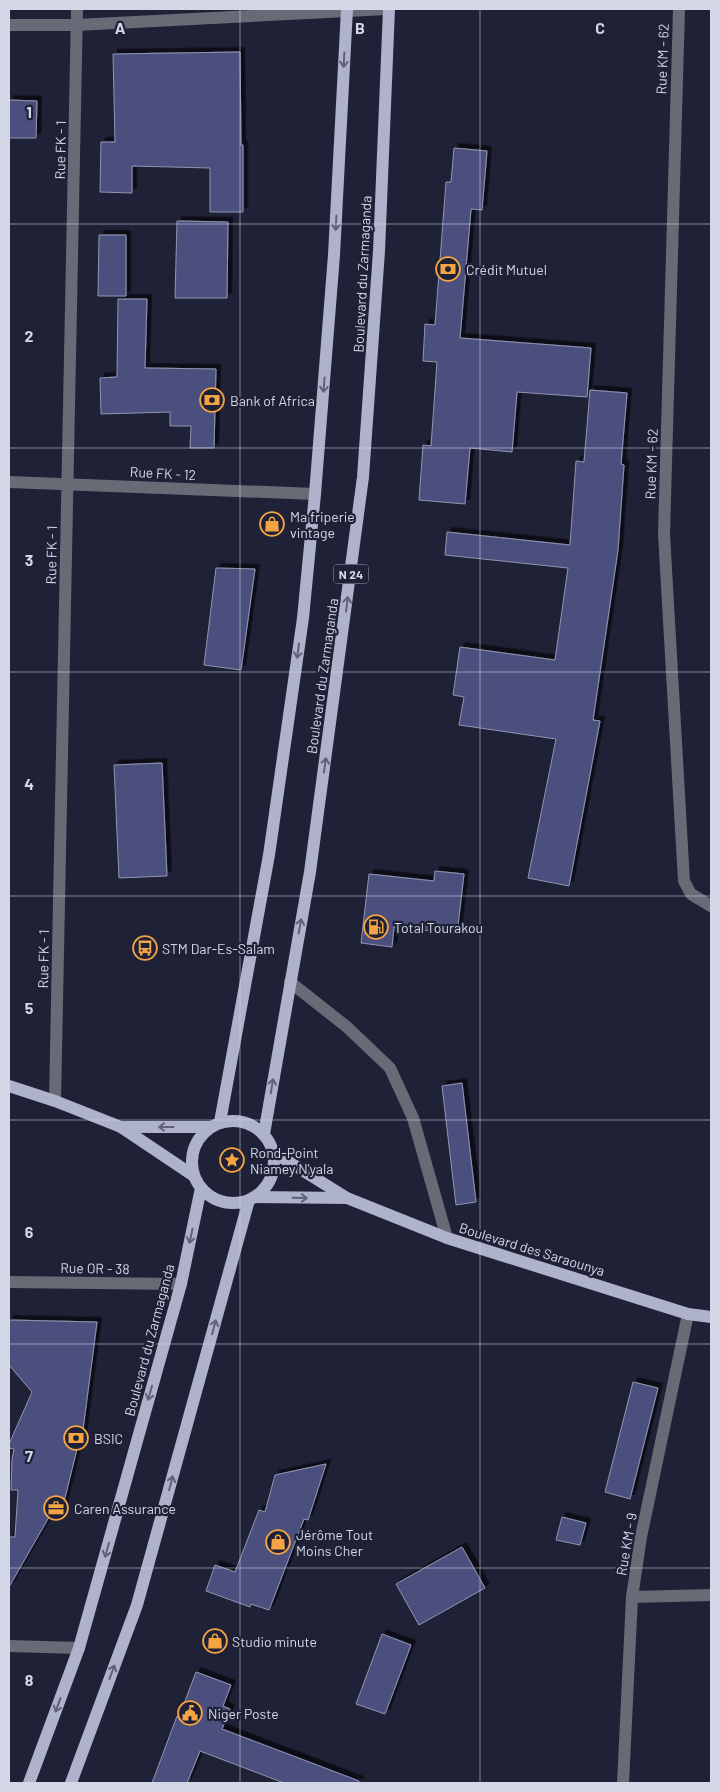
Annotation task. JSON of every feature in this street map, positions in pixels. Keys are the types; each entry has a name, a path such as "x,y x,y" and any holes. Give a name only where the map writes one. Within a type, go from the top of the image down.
{"main road":[{"name":"Boulevard du Zarmaganda","path":"264,1134 310,872 363,478 379,251 387,9"},
{"name":"Boulevard du Zarmaganda","path":"216,1125 271,846 303,618 334,255 347,10"},
{"path":"9,1086 55,1101 121,1127 194,1176"},
{"path":"232,1120 255,1126 264,1134 270,1143 274,1163 268,1183 262,1191 251,1198 236,1202 223,1202 201,1188 194,1176 192,1154 202,1134 216,1125 232,1120"},
{"path":"121,1127 216,1125"},
{"name":"Boulevard des Saraounya","path":"273,1152 347,1198 447,1238 688,1314 711,1317"},
{"name":"Boulevard du Zarmaganda","path":"29,1783 80,1648 181,1284 201,1188"},
{"path":"71,1783 137,1605 251,1198"},
{"name":"Boulevard des Saraounya","path":"251,1198 347,1198"}],"street":[{"name":"Rue FK - 1","path":"55,1101 78,9"},
{"path":"9,25 77,25 387,9"},
{"name":"Rue KM - 62","path":"679,9 664,534 684,881 691,894 711,906"},
{"name":"Rue FK - 12","path":"9,482 315,494"},
{"path":"290,982 347,1027 390,1068 413,1118 447,1238"},
{"name":"Rue OR - 38","path":"9,1282 181,1284"},
{"name":"Rue KM - 9","path":"623,1783 632,1597 641,1537 688,1314"},
{"path":"632,1597 711,1595"},
{"path":"9,1646 80,1648"}],"building":[{"path":"240,52 243,212 210,212 210,168 132,166 132,193 100,192 101,142 115,142 113,54"},
{"path":"9,100 37,101 36,138 9,138"},
{"path":"454,148 487,151 482,210 471,209 460,338 591,348 587,397 517,392 512,452 470,448 465,504 419,500 423,445 431,446 437,362 423,361 425,324 435,325 446,182 451,182"},
{"path":"177,221 228,222 227,298 175,298"},
{"path":"99,235 126,235 126,296 98,296"},
{"path":"118,299 147,299 145,368 216,369 214,448 190,448 191,426 170,426 170,412 101,414 100,378 117,377"},
{"path":"590,390 627,393 621,464 624,465 618,550 593,720 600,721 569,886 528,878 556,739 459,725 464,697 453,695 460,647 555,660 568,568 445,555 447,532 570,545 576,461 584,462"},
{"path":"216,568 255,569 241,670 204,665"},
{"path":"162,763 167,876 119,878 114,765"},
{"path":"435,871 464,874 457,934 394,927 392,947 361,943 369,874 434,881"},
{"path":"462,1083 476,1202 456,1205 442,1086"},
{"path":"9,1320 97,1322 81,1445 78,1445 60,1518 49,1517 9,1587 9,1537 15,1537 18,1490 11,1490 14,1449 9,1448 9,1444 32,1392 9,1365"},
{"path":"633,1382 658,1388 630,1499 605,1492"},
{"path":"326,1464 308,1520 304,1519 269,1610 251,1604 250,1607 206,1591 215,1565 235,1572 259,1510 265,1512 275,1475"},
{"path":"562,1517 586,1523 580,1545 556,1540"},
{"path":"462,1547 485,1588 419,1625 396,1584"},
{"path":"382,1634 411,1645 385,1714 356,1704"},
{"path":"196,1672 231,1685 223,1706 230,1709 222,1729 359,1781 359,1783 284,1783 200,1751 187,1783 152,1783"}],"place":[{"name":"Crédit Mutuel","path":"448,269"},
{"name":"Bank of Africa","path":"212,400"},
{"name":"Ma friperie vintage","path":"272,524"},
{"name":"Total Tourakou","path":"376,927"},
{"name":"STM Dar-Es-Salam","path":"145,948"},
{"name":"Rond-Point Niamey N'yala","path":"232,1160"},
{"name":"BSIC","path":"76,1438"},
{"name":"Caren Assurance","path":"56,1508"},
{"name":"Jérôme Tout Moins Cher","path":"278,1542"},
{"name":"Studio minute","path":"215,1641"},
{"name":"Niger Poste","path":"190,1713"}]}
